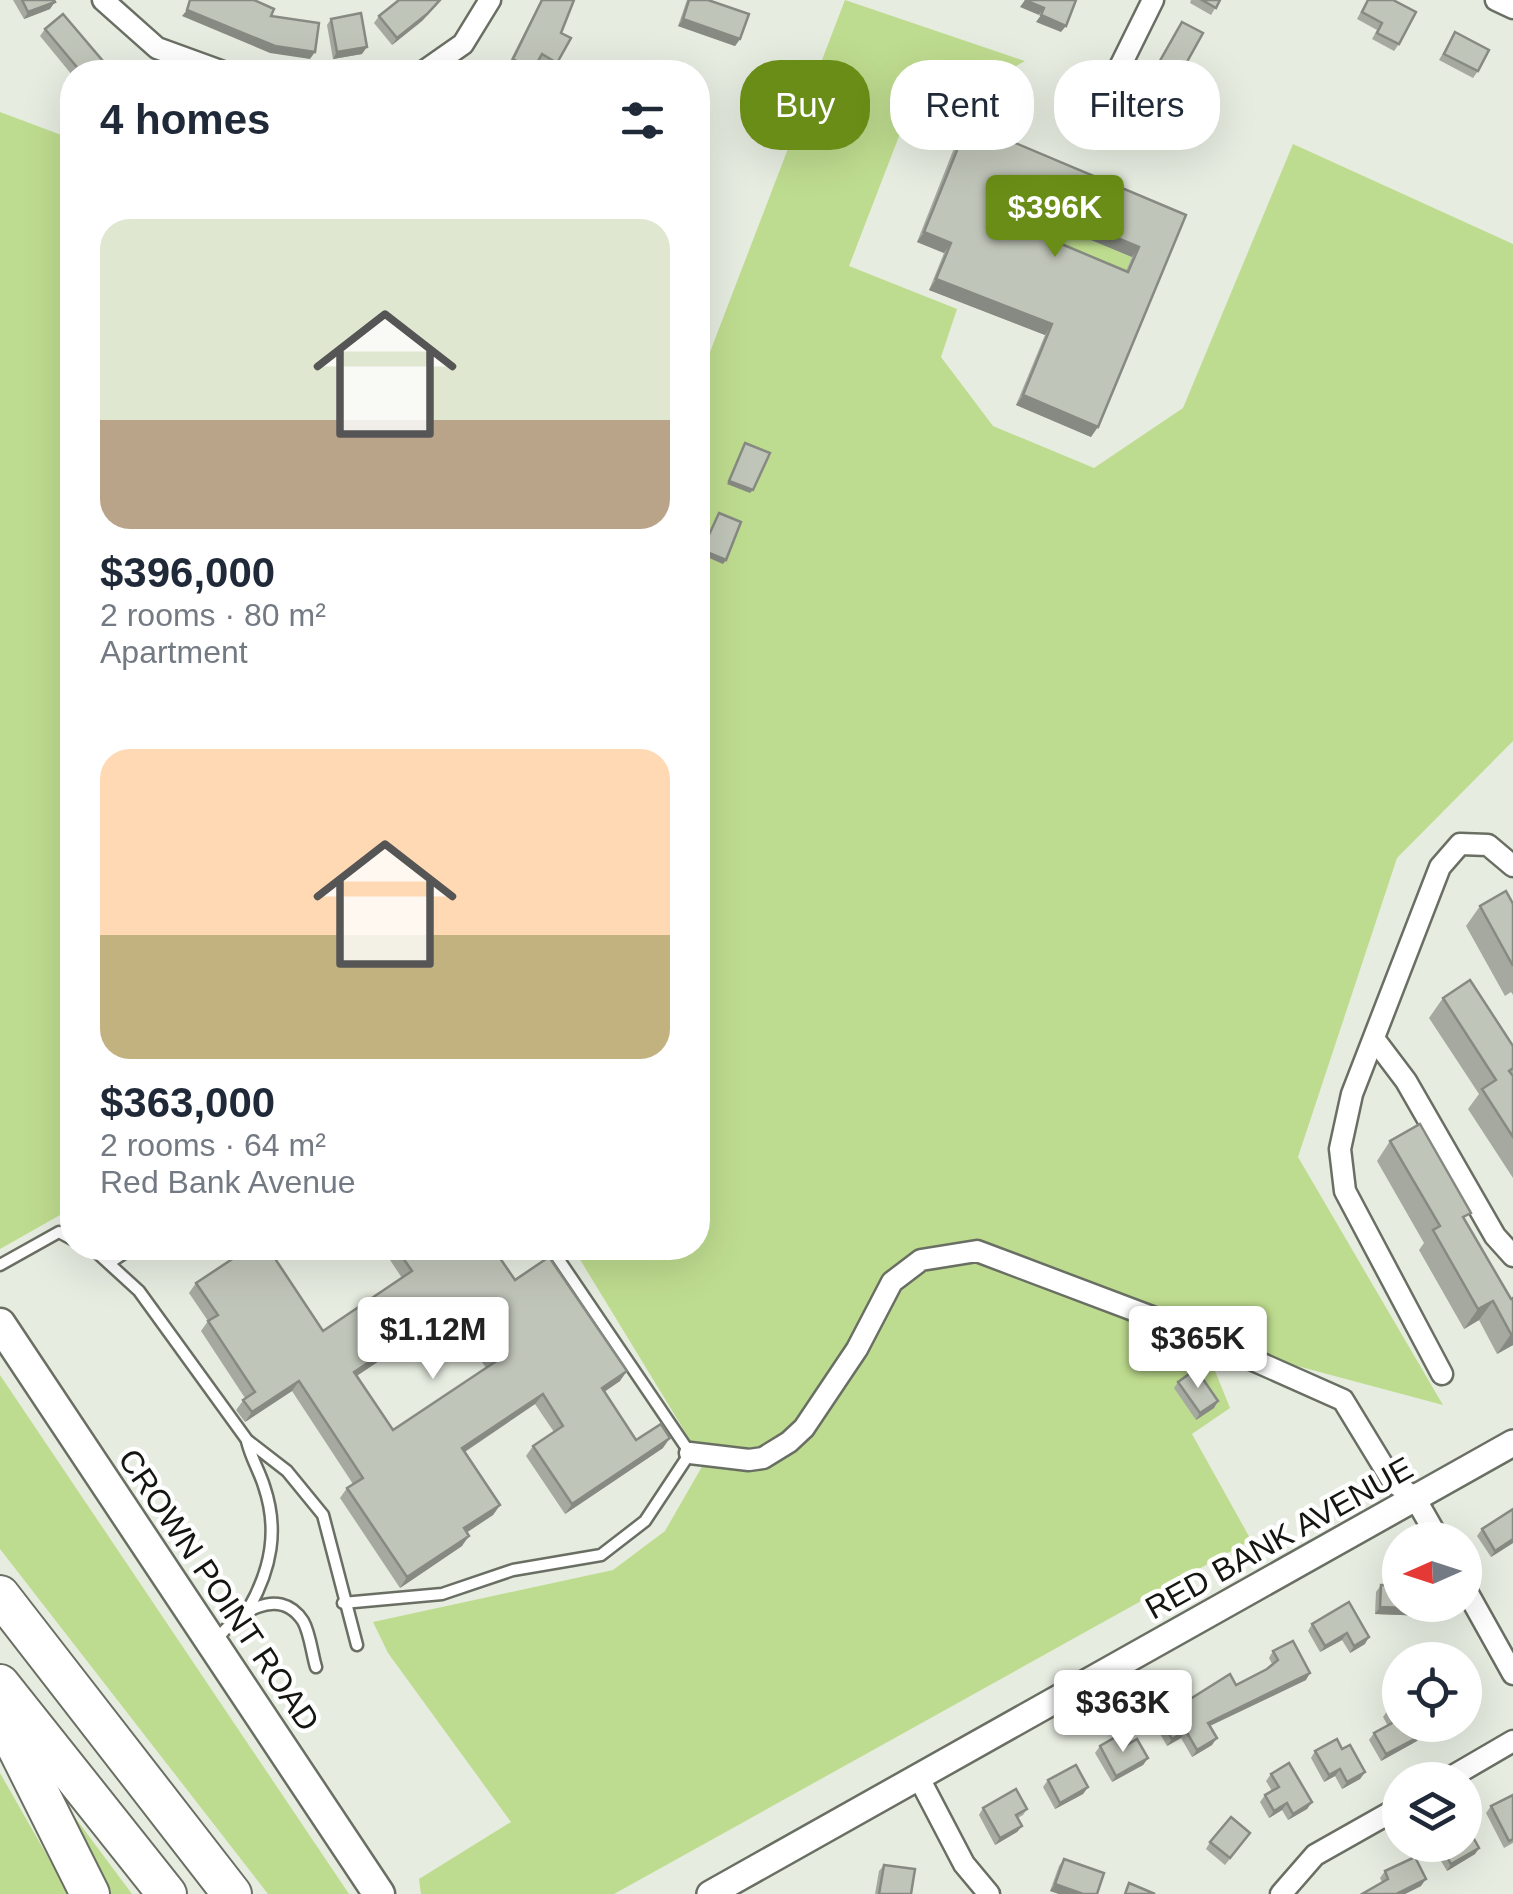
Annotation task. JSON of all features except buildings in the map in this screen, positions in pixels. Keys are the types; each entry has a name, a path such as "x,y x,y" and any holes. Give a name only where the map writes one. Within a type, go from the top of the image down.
{"highway":[{"path":"0,1594 232,1894"},
{"path":"0,1684 167,1894"},
{"path":"0,1714 90,1894"}],"main road":[{"name":"CROWN POINT ROAD","path":"0,1324 379,1894"}],"street":[{"path":"104,0 157,48 190,60"},
{"path":"440,60 463,44 490,0"},
{"path":"1123,60 1153,0"},
{"path":"1496,0 1513,8"},
{"path":"1442,1374 1345,1190 1340,1149 1352,1094 1440,867 1460,844 1488,845 1513,866"},
{"path":"1375,1040 1406,1081 1495,1236 1513,1256"},
{"path":"690,1453 750,1460 763,1458 789,1442 804,1428 857,1349 892,1282 921,1260 977,1252 1181,1328 1336,1396 1347,1406 1394,1482 1415,1498 1428,1522"},
{"name":"RED BANK AVENUE","path":"710,1894 1513,1443"},
{"path":"1482,1618 1513,1674"},
{"path":"1477,1762 1513,1741"},
{"path":"919,1778 964,1864 989,1894"},
{"path":"1281,1894 1315,1855 1382,1817"}],"lane":[{"path":"0,1266 59,1232"},
{"path":"106,1260 139,1291 247,1440 287,1471 323,1515 343,1603 358,1645"},
{"path":"109,1263 114,1260"},
{"path":"343,1603 442,1594 513,1570 600,1555 645,1521 690,1453 559,1260"},
{"path":"213,1644 249,1608 264,1581 272,1553 264,1484 251,1461 247,1440"},
{"path":"249,1608 271,1604 288,1608 303,1621 316,1668"}],"green space":[{"path":"845,0 1022,60 890,60 890,150 894,150 849,266 957,309 941,357 993,426 1094,468 1183,408 1293,144 1513,244 1513,741 1397,858 1298,1157 1443,1405 1203,1341 1230,1408 1192,1434 1251,1540 614,1894 421,1894 419,1879 511,1822 388,1653 373,1622 613,1570 665,1531 704,1463 580,1260 710,1260 710,352 787,150 870,150 870,60 822,60"},
{"path":"0,112 60,134 60,1215 0,1249"},
{"path":"1062,228 1132,257 1121,283 1051,254"},
{"path":"0,1375 349,1894 268,1894 0,1549"},
{"path":"0,1773 69,1894 0,1894"},
{"path":"56,1792 132,1894 109,1894"}]}
